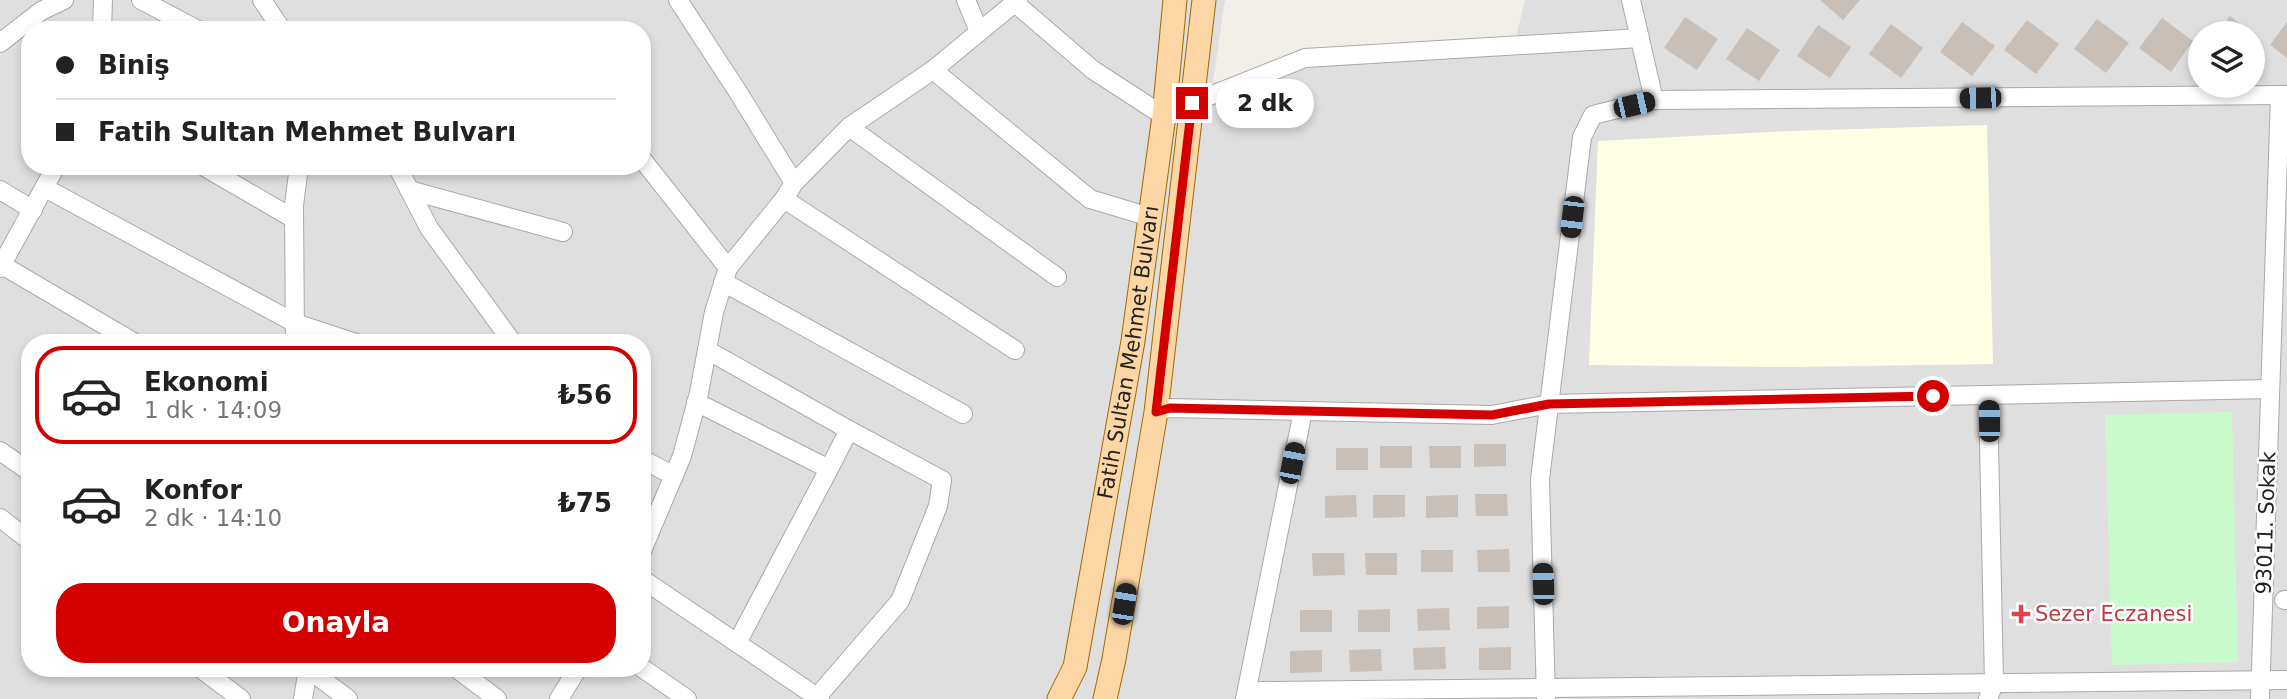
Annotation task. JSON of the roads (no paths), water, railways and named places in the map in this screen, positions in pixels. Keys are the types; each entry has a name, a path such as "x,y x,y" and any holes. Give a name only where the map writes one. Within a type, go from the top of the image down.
{"main road":[{"name":"Fatih Sultan Mehmet Bulvarı","path":"1059,699 1075,667 1133,341 1164,116 1175,0"},
{"name":"Fatih Sultan Mehmet Bulvarı","path":"1105,699 1115,659 1156,412 1204,0"}],"street":[{"path":"28,21 41,11 64,0"},
{"path":"102,21 103,0"},
{"path":"141,0 181,21"},
{"path":"262,0 276,21"},
{"path":"678,0 794,183"},
{"path":"966,0 978,30"},
{"path":"1631,0 1654,100"},
{"path":"651,530 682,456 725,275 794,183 849,127 933,70 978,30 1016,2 1093,69 1164,116"},
{"path":"0,43 21,27"},
{"path":"1192,103 1305,58 1640,38"},
{"path":"933,70 1090,199 1150,217"},
{"path":"1546,694 1539,479 1582,137 1593,115 1654,100 2283,95"},
{"name":"93011. Sokak","path":"2260,699 2276,379 2283,95"},
{"path":"849,127 1057,277"},
{"path":"651,172 725,275 963,414"},
{"path":"52,175 1,266 119,334"},
{"path":"218,175 294,219"},
{"path":"295,334 294,219 298,175"},
{"path":"402,175 429,228 503,334"},
{"path":"46,188 295,323 329,334"},
{"path":"409,190 563,232"},
{"path":"0,191 33,210"},
{"path":"784,199 1015,350"},
{"path":"651,585 819,698 900,601 938,506 942,480 707,350"},
{"path":"1156,412 1170,408 1492,415 1549,404 1988,395 2276,379"},
{"path":"1988,395 1991,691"},
{"path":"696,402 829,469"},
{"path":"1247,699 1303,411"},
{"path":"737,643 849,430"},
{"path":"0,452 21,466"},
{"path":"651,464 674,476"},
{"path":"0,518 21,534"},
{"path":"651,674 687,699"},
{"path":"212,677 241,699"},
{"path":"303,699 307,677"},
{"path":"319,677 348,699"},
{"path":"468,677 497,699"},
{"path":"559,699 572,677"},
{"path":"1247,699 1260,691 1546,694 1991,691 2287,680"}],"place":[{"name":"Sezer Eczanesi","path":"2021,614"}]}
